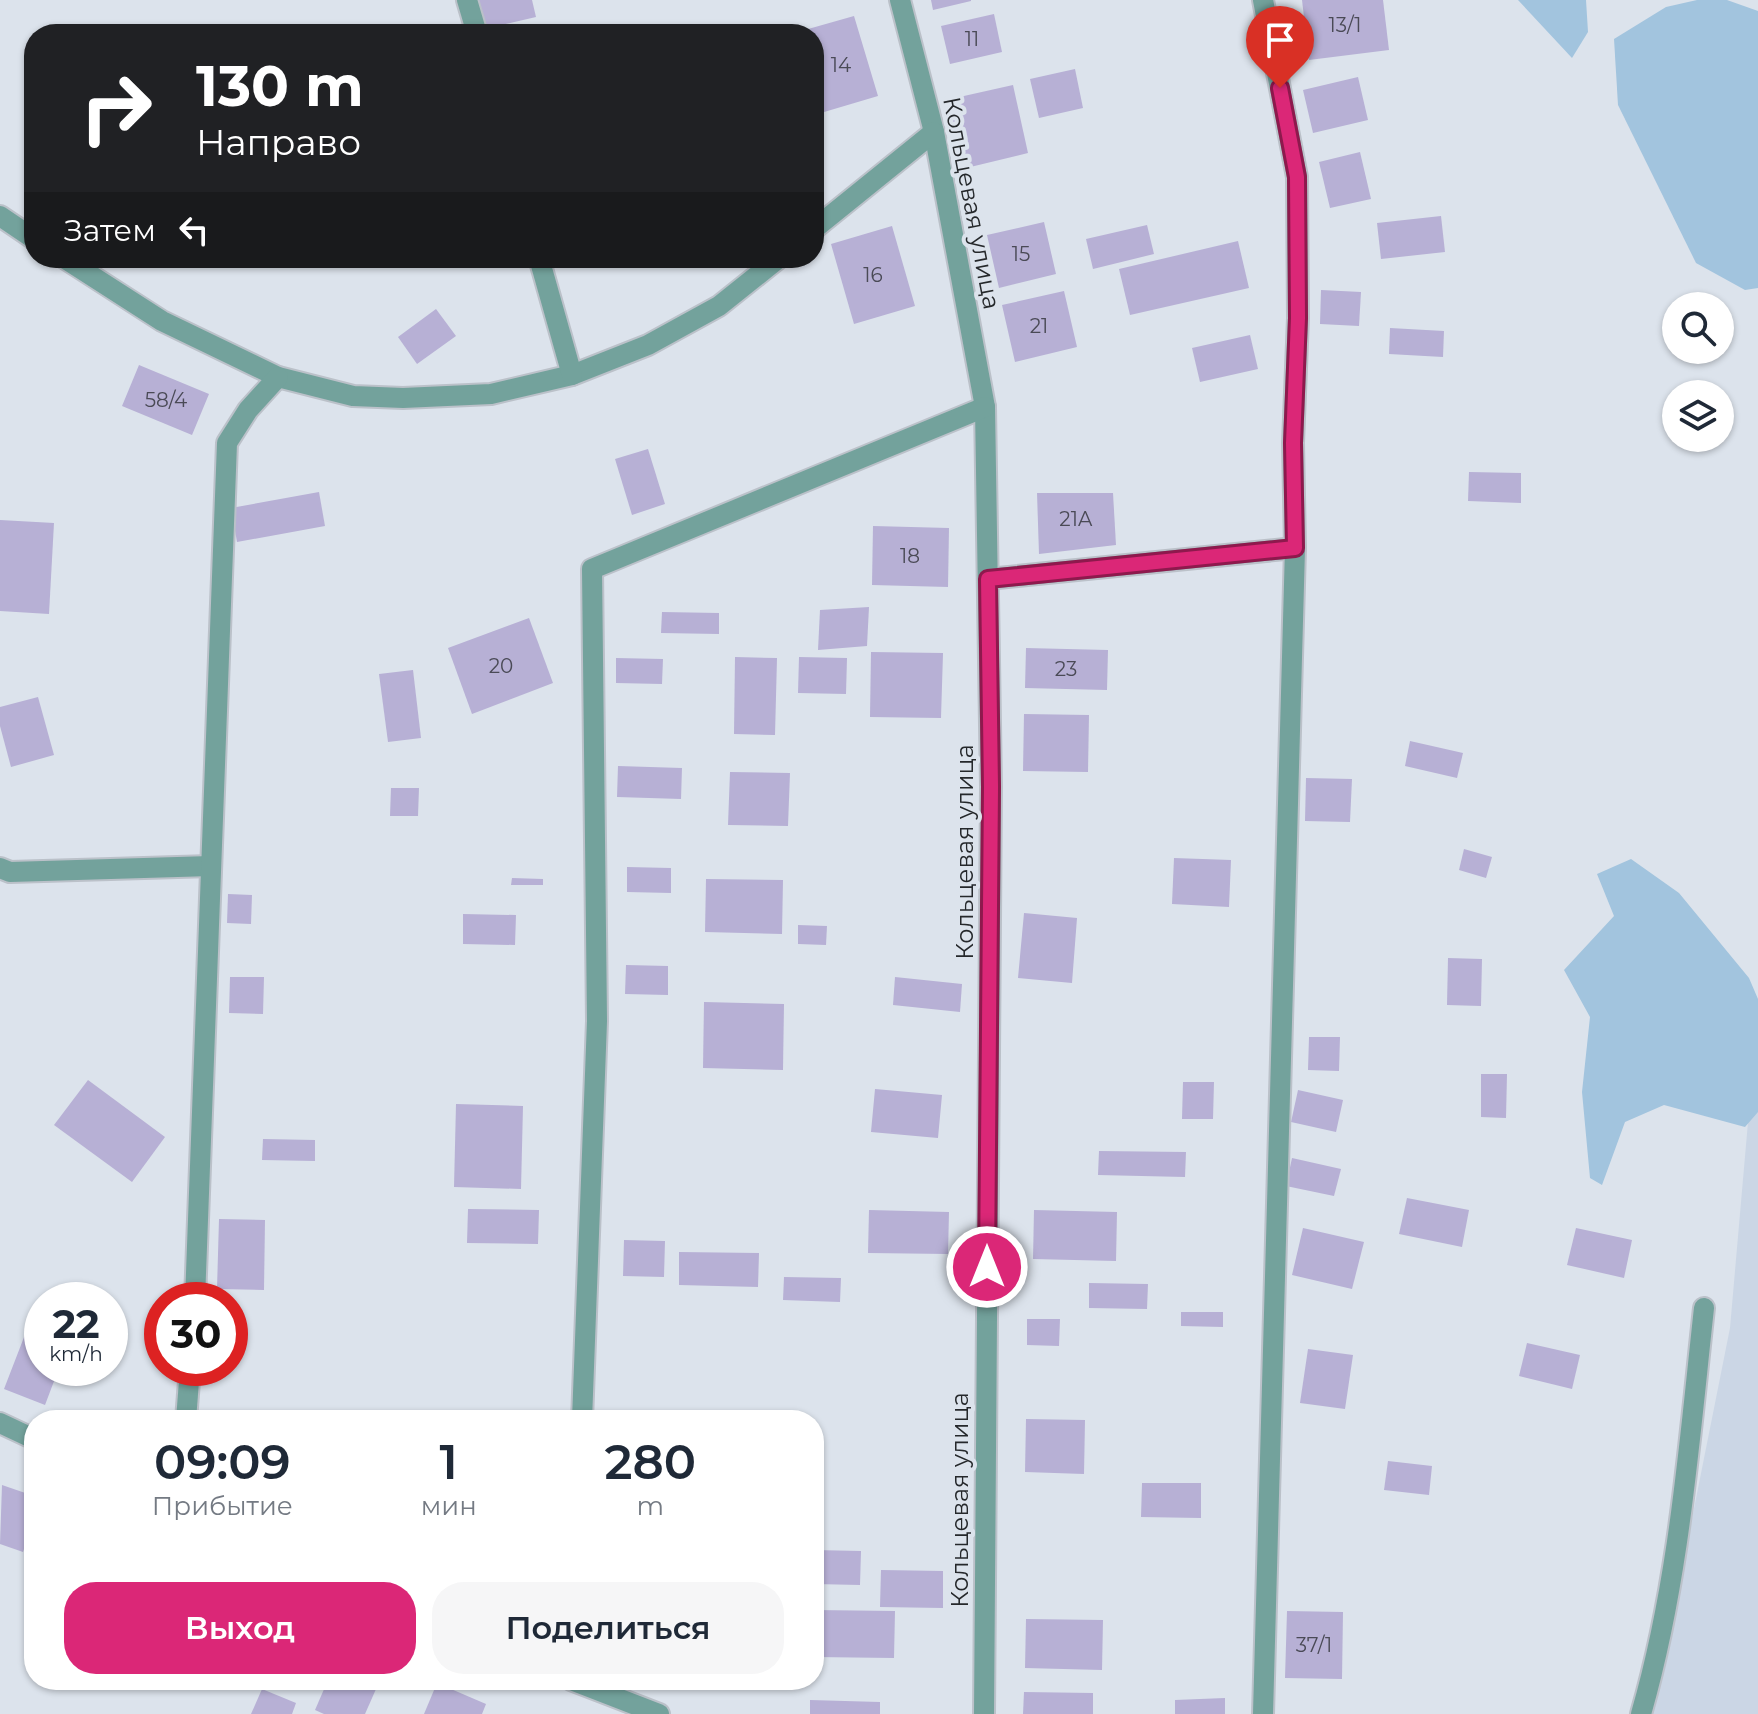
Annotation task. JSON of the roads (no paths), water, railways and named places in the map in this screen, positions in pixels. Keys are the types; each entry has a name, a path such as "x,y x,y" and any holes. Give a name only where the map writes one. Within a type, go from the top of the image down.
{"street":[{"path":"467,0 474,24"},
{"name":"Кольцевая улица","path":"900,0 934,132 985,407 991,803 984,1714"},
{"path":"1263,0 1297,177 1298,318 1293,443 1295,548 1263,1714"},
{"path":"824,221 934,132"},
{"path":"0,216 24,232"},
{"path":"80,268 162,321 278,377 353,396 403,398 491,394 572,375 648,345 719,306 766,268"},
{"path":"542,268 572,375"},
{"path":"196,1282 227,443 248,410 278,377"},
{"path":"582,1410 597,1021 592,569 985,407"},
{"path":"988,579 1295,548"},
{"path":"0,868 10,872 211,866"},
{"path":"1641,1714 1659,1650 1673,1563 1704,1308"},
{"path":"187,1410 189,1386"},
{"path":"0,1423 24,1434"},
{"path":"598,1690 659,1714"}],"water":[{"path":"1518,0 1586,0 1588,32 1572,58"},
{"path":"1697,0 1727,0 1758,11 1758,288 1745,290 1696,263 1618,105 1614,39 1666,7"},
{"path":"1631,859 1679,893 1749,978 1758,999 1758,1112 1745,1127 1664,1105 1625,1122 1602,1185 1590,1178 1582,1092 1590,1017 1564,970 1614,916 1597,874"}]}
